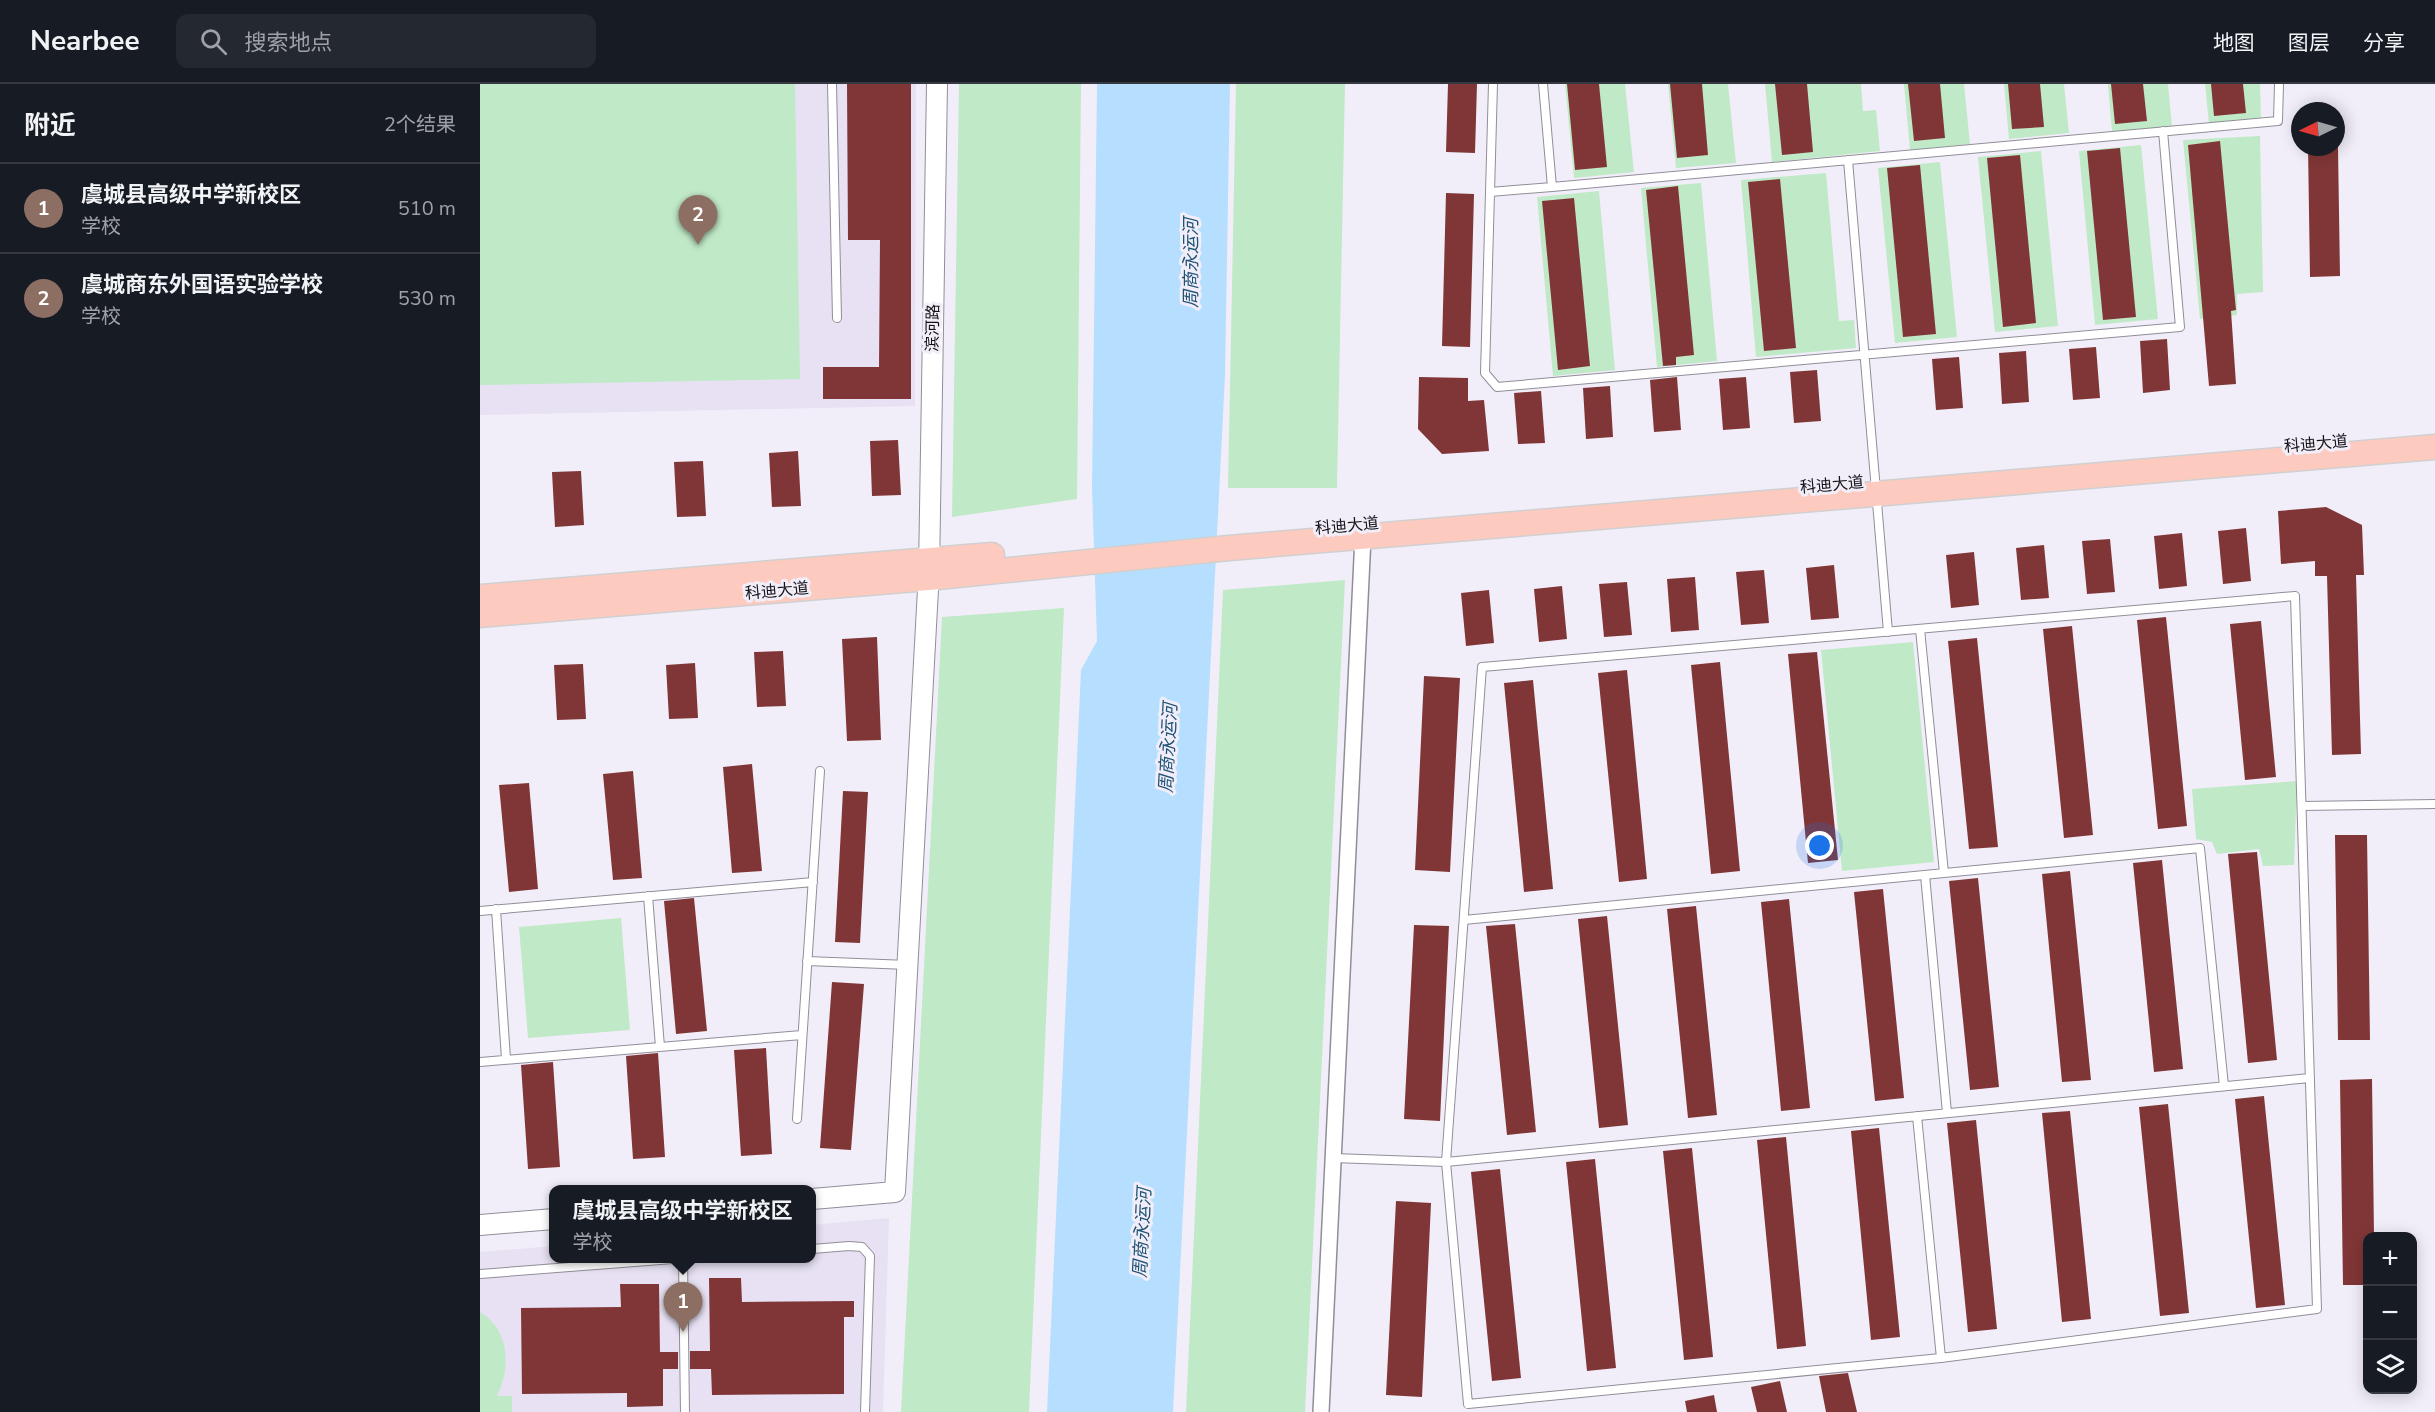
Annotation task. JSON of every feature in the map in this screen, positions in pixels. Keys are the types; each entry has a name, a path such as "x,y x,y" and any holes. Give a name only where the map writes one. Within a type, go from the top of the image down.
{"main road":[{"name":"科迪大道","path":"1229,542 1363,537 2435,434"},
{"name":"科迪大道","path":"480,615 1074,555 1876,488 2435,447"},
{"name":"科迪大道","path":"480,597 929,570"}],"street":[{"name":"滨河路","path":"816,1199 895,1192 929,570 937,84"},
{"path":"1321,1412 1363,537"},
{"path":"480,1226 549,1220"}],"lane":[{"path":"832,84 837,318"},
{"path":"1493,84 1485,373 1497,387 2180,327 2163,131"},
{"path":"1543,84 1552,187"},
{"path":"1490,192 2278,121 2279,84"},
{"path":"1848,160 1888,632"},
{"path":"2295,596 2317,1309 1941,1358 1468,1404 1446,1162 1482,668 1920,629 2295,596"},
{"path":"1920,629 1944,873"},
{"path":"797,1119 820,771"},
{"path":"2302,806 2435,804"},
{"path":"1464,920 2200,848 2224,1086"},
{"path":"1925,875 1947,1113"},
{"path":"480,910 813,882"},
{"path":"648,896 660,1047"},
{"path":"496,909 506,1059"},
{"path":"807,961 908,965"},
{"path":"480,1062 802,1035"},
{"path":"1333,1158 1446,1162 2310,1078"},
{"path":"1917,1116 1941,1358"},
{"path":"816,1249 862,1247 870,1256 866,1412"},
{"path":"480,1274 630,1263"},
{"path":"684,1263 685,1412"}],"shaded area":[{"path":"480,84 916,84 915,406 480,415"},
{"path":"889,1218 883,1412 480,1412 480,1252 549,1246 549,1263 816,1263 816,1225"}],"green space":[{"path":"480,84 795,84 800,379 480,385"},
{"path":"959,84 1081,84 1077,499 952,517"},
{"path":"1236,84 1345,84 1337,488 1228,488"},
{"path":"1565,84 1625,84 1634,172 1574,178"},
{"path":"1668,84 1728,84 1736,163 1676,168"},
{"path":"1765,84 1861,84 1863,111 1876,110 1880,151 1772,162"},
{"path":"1904,84 1964,84 1970,144 1910,150"},
{"path":"2004,84 2064,84 2069,133 2009,139"},
{"path":"2108,84 2168,84 2172,127 2112,132"},
{"path":"2205,84 2260,84 2261,120 2209,124"},
{"path":"2260,136 2263,292 2237,294 2237,315 2200,319 2183,140"},
{"path":"2141,145 2158,319 2095,325 2079,151"},
{"path":"2041,151 2058,326 1995,332 1978,157"},
{"path":"1940,162 1957,337 1895,343 1878,168"},
{"path":"1826,173 1839,321 1854,320 1856,348 1756,357 1741,180"},
{"path":"1701,183 1717,361 1657,367 1641,188"},
{"path":"1599,191 1615,370 1553,376 1537,197"},
{"path":"1345,580 1305,1412 1186,1412 1223,590"},
{"path":"1064,608 1029,1412 901,1412 942,617"},
{"path":"1913,642 1934,862 1842,871 1821,650"},
{"path":"2297,781 2294,865 2263,866 2259,849 2217,854 2212,842 2196,839 2192,789"},
{"path":"621,918 630,1030 528,1038 519,927"},
{"path":"480,1312 490,1320 502,1339 506,1362 502,1385 497,1396 512,1396 512,1412 480,1412"}],"water":[{"name":"周商永运河","path":"1097,84 1230,84 1225,375 1173,1412 1047,1412 1081,670 1097,641 1092,488"}],"building":[{"path":"847,84 911,84 911,399 823,399 823,367 879,367 880,240 848,240"},
{"path":"1448,84 1477,84 1475,153 1446,152"},
{"path":"1567,84 1599,84 1607,167 1575,170"},
{"path":"1670,84 1702,84 1708,155 1677,158"},
{"path":"1775,84 1807,84 1813,152 1782,155"},
{"path":"1908,84 1940,84 1945,138 1914,141"},
{"path":"2008,84 2040,84 2044,127 2012,129"},
{"path":"2111,84 2143,84 2147,121 2115,124"},
{"path":"2211,84 2243,84 2246,113 2214,116"},
{"path":"2220,141 2236,310 2231,311 2236,384 2209,386 2188,145"},
{"path":"2120,148 2136,317 2103,320 2087,151"},
{"path":"2020,155 2036,323 2003,327 1987,158"},
{"path":"2308,156 2338,156 2340,276 2310,277"},
{"path":"1920,165 1936,334 1903,337 1887,168"},
{"path":"1780,179 1796,348 1764,351 1748,182"},
{"path":"1678,186 1694,355 1676,357 1676,365 1663,366 1646,190"},
{"path":"1446,193 1474,194 1470,347 1442,346"},
{"path":"1574,198 1590,366 1558,370 1542,201"},
{"path":"2167,339 2170,390 2143,393 2140,341"},
{"path":"2096,347 2100,398 2073,400 2069,349"},
{"path":"2026,351 2029,402 2002,404 1999,353"},
{"path":"1959,357 1963,408 1936,410 1932,359"},
{"path":"1817,370 1821,421 1794,423 1790,372"},
{"path":"1419,377 1468,378 1468,401 1484,400 1489,451 1442,454 1418,429"},
{"path":"1677,377 1681,430 1654,432 1650,380"},
{"path":"1746,377 1750,428 1723,430 1719,379"},
{"path":"1610,386 1613,437 1586,439 1583,388"},
{"path":"1541,391 1545,443 1518,444 1514,393"},
{"path":"898,440 901,495 872,496 870,441"},
{"path":"798,451 801,506 772,507 769,453"},
{"path":"703,461 706,516 677,517 674,462"},
{"path":"581,471 584,525 555,527 552,472"},
{"path":"2326,507 2362,525 2364,575 2356,575 2361,754 2332,755 2327,576 2315,576 2315,561 2281,564 2278,511"},
{"path":"2246,528 2251,581 2223,584 2218,531"},
{"path":"2182,533 2187,586 2159,589 2154,536"},
{"path":"2110,539 2115,592 2087,594 2082,541"},
{"path":"2044,545 2049,598 2021,600 2016,548"},
{"path":"1974,552 1979,605 1951,608 1946,555"},
{"path":"1834,565 1839,618 1811,620 1806,568"},
{"path":"1764,570 1769,623 1741,625 1736,572"},
{"path":"1695,577 1699,630 1671,632 1667,579"},
{"path":"1627,582 1632,635 1604,637 1599,584"},
{"path":"1562,586 1567,639 1539,642 1534,589"},
{"path":"1489,590 1494,643 1466,646 1461,593"},
{"path":"2166,617 2187,826 2158,829 2137,620"},
{"path":"2261,621 2276,777 2245,780 2230,624"},
{"path":"2072,626 2093,835 2064,838 2043,629"},
{"path":"877,637 881,740 847,741 842,639"},
{"path":"1977,638 1998,847 1969,849 1948,641"},
{"path":"783,651 786,706 757,707 754,652"},
{"path":"1817,652 1838,860 1808,863 1788,654"},
{"path":"1720,662 1740,871 1711,874 1691,665"},
{"path":"695,663 698,718 669,719 666,665"},
{"path":"583,664 586,719 557,720 554,665"},
{"path":"1627,670 1647,879 1619,882 1598,673"},
{"path":"1424,676 1460,678 1450,872 1415,870"},
{"path":"1533,680 1553,889 1524,892 1504,683"},
{"path":"752,764 762,871 732,873 723,767"},
{"path":"633,771 642,878 613,880 603,774"},
{"path":"529,783 538,889 509,892 499,785"},
{"path":"843,791 868,792 860,943 835,942"},
{"path":"2335,835 2367,835 2370,1040 2338,1040"},
{"path":"2257,852 2277,1060 2248,1063 2228,854"},
{"path":"2162,860 2183,1069 2154,1072 2133,863"},
{"path":"2070,871 2091,1080 2062,1082 2042,874"},
{"path":"1978,878 1999,1087 1970,1090 1949,881"},
{"path":"1883,889 1904,1098 1875,1101 1854,892"},
{"path":"694,898 707,1031 676,1034 664,901"},
{"path":"1789,899 1810,1108 1781,1111 1761,902"},
{"path":"1696,906 1717,1115 1688,1118 1667,909"},
{"path":"1607,916 1628,1125 1599,1128 1578,919"},
{"path":"1515,924 1536,1132 1507,1135 1486,926"},
{"path":"1414,925 1449,926 1440,1121 1404,1119"},
{"path":"832,982 864,984 851,1150 820,1148"},
{"path":"766,1048 772,1154 741,1156 734,1050"},
{"path":"658,1053 665,1157 633,1159 626,1056"},
{"path":"553,1062 560,1167 528,1169 521,1065"},
{"path":"2372,1079 2374,1232 2363,1232 2363,1285 2343,1285 2340,1080"},
{"path":"2264,1096 2285,1305 2256,1308 2235,1099"},
{"path":"2168,1104 2189,1313 2160,1316 2139,1107"},
{"path":"2070,1111 2091,1319 2062,1322 2042,1113"},
{"path":"1976,1120 1997,1329 1968,1332 1947,1123"},
{"path":"1879,1128 1900,1337 1871,1340 1851,1131"},
{"path":"1786,1137 1806,1346 1777,1349 1757,1140"},
{"path":"1692,1148 1713,1357 1684,1360 1663,1151"},
{"path":"1595,1159 1616,1368 1587,1371 1566,1162"},
{"path":"1500,1169 1521,1378 1492,1381 1471,1172"},
{"path":"1396,1201 1431,1203 1422,1397 1386,1395"},
{"path":"709,1278 741,1278 742,1302 854,1301 854,1317 844,1317 844,1394 712,1395 711,1369 690,1369 690,1351 710,1351"},
{"path":"620,1284 659,1284 660,1352 678,1352 678,1369 663,1369 663,1406 627,1407 627,1393 522,1394 521,1308 621,1307"},
{"path":"1848,1373 1857,1412 1826,1412 1819,1376"},
{"path":"1780,1381 1787,1412 1757,1412 1751,1387"},
{"path":"1714,1395 1717,1412 1687,1412 1685,1401"}],"place":[{"name":"虞城商东外国语实验学校","path":"698,245"},
{"name":"虞城县高级中学新校区","path":"683,1332"}]}
